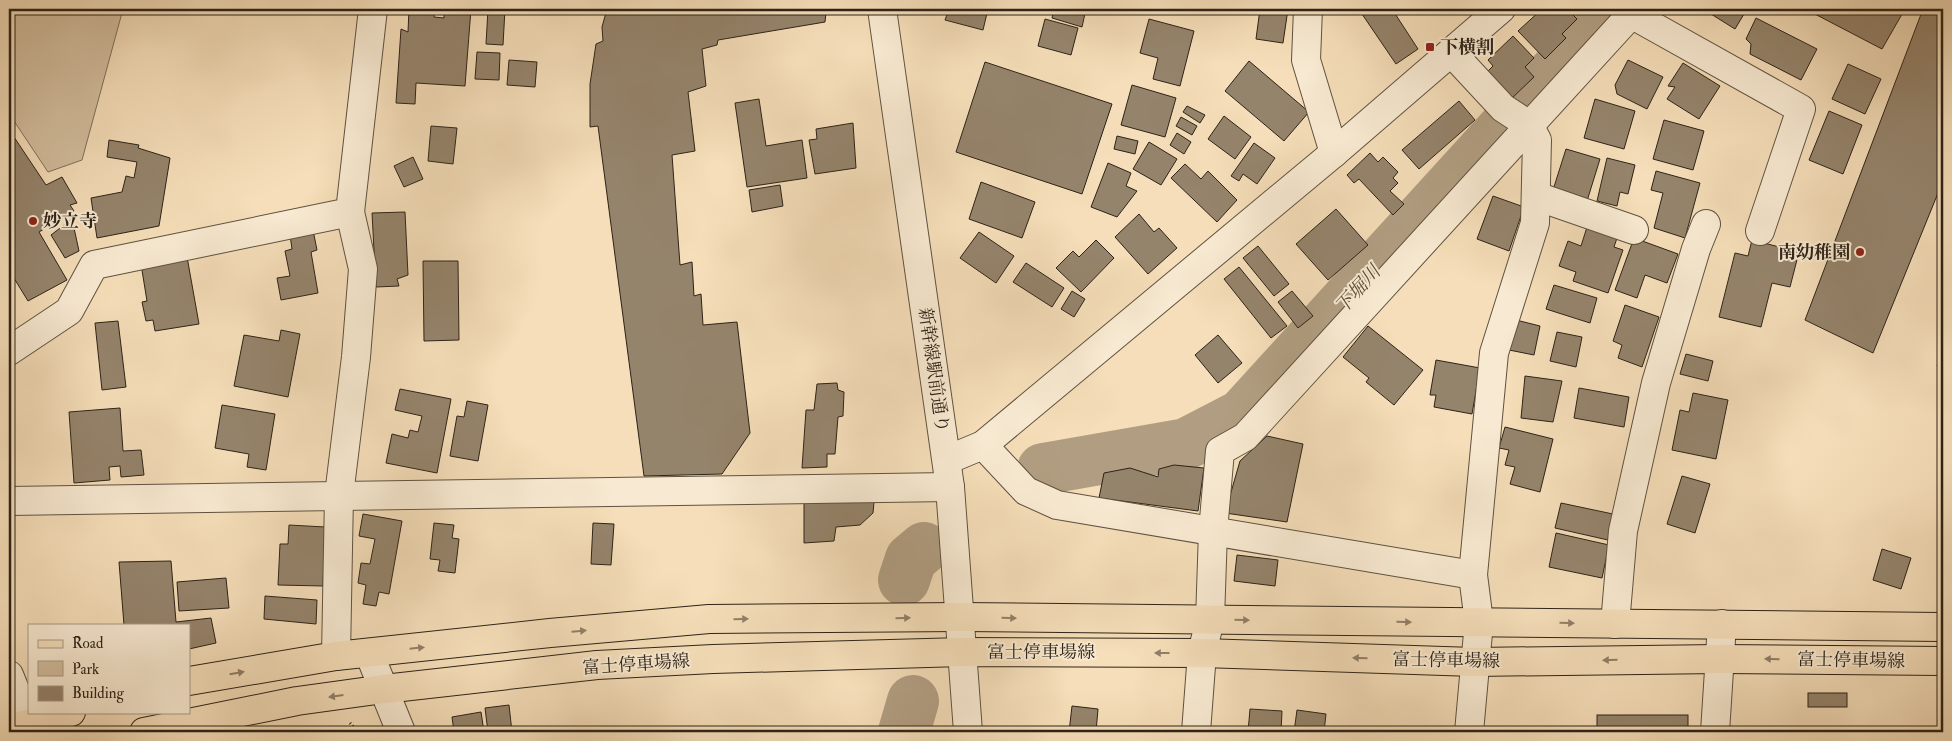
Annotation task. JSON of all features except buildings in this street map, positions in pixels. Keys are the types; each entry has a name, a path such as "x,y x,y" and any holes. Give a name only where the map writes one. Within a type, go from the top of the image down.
{"main road":[{"name":"富士停車場線","path":"190,681 336,656 550,633 709,619 961,617 1943,627"},
{"name":"富士停車場線","path":"144,732 297,701 384,689 597,665 712,659 963,652 1202,653 1474,662 1720,659 1943,662"},
{"path":"19,726 64,714"}],"street":[{"path":"336,656 339,495 356,357 363,269 350,212 373,9"},
{"name":"新幹線駅前通り","path":"882,9 947,460 961,617 968,732"},
{"path":"1308,9 1306,60 1334,153"},
{"path":"947,460 983,445 1334,153 1501,9"},
{"path":"1196,732 1202,653 1210,620 1213,531 1220,451 1245,437 1634,11 1802,110 1760,231"},
{"path":"1451,52 1503,108 1529,125 1538,140 1535,223 1494,354 1473,575 1479,622 1469,732"},
{"path":"1536,196 1634,230"},
{"path":"9,351 69,311 94,266 350,212"},
{"path":"1615,624 1623,531 1656,383 1696,249 1706,224"},
{"path":"983,445 1026,491 1057,505 1473,575"},
{"path":"9,501 950,486"},
{"path":"1715,732 1722,624"},
{"path":"368,653 402,732"},
{"path":"9,675 19,726"}],"green space":[{"path":"9,9 123,9 82,160 48,172 12,118 9,120"}],"waterway":[{"name":"下堀川","path":"1043,469 1186,444 1242,415 1612,9"},
{"name":"下堀川","path":"904,580 911,559 924,548"},
{"name":"下堀川","path":"904,732 913,701"}],"place":[{"name":"下横割","path":"1430,47"},
{"name":"妙立寺","path":"33,221"},
{"name":"南幼稚園","path":"1860,252"}]}
